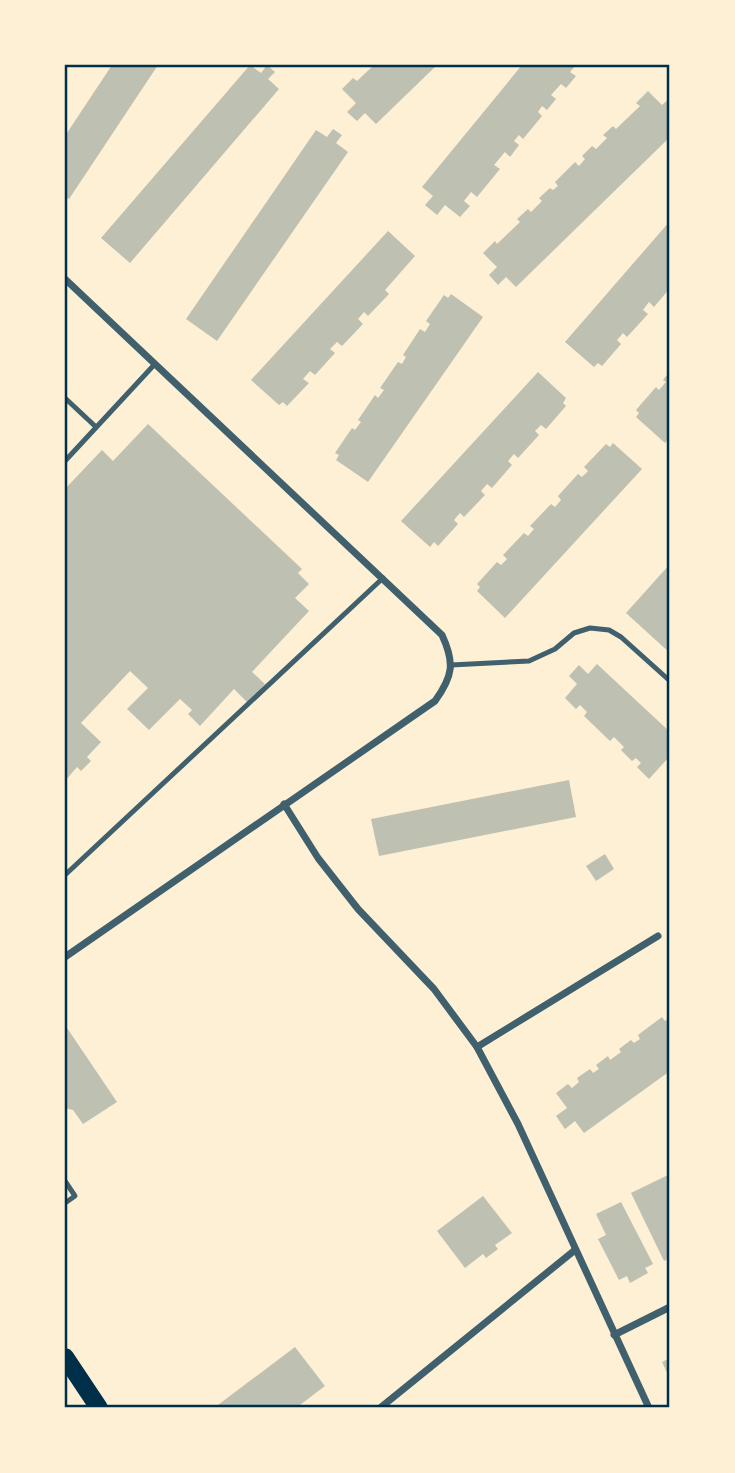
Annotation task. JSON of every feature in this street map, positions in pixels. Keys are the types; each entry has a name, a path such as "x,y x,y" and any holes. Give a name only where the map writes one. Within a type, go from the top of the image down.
{"main road":[{"path":"65,1357 99,1408"}],"street":[{"path":"65,279 154,366 442,635 452,664 448,683 436,701 65,957"},
{"path":"284,804 318,858 358,909 434,989 477,1047 518,1125 649,1408"},
{"path":"477,1047 658,936"},
{"path":"380,1408 575,1250"},
{"path":"614,1335 670,1307"}],"lane":[{"path":"65,461 154,366"},
{"path":"65,398 96,427"},
{"path":"65,875 383,578"},
{"path":"452,664 529,661 555,649 574,633 590,628 609,630 621,637 670,681"},
{"path":"65,1181 75,1196 65,1203"}],"building":[{"path":"112,65 158,65 69,199 65,197 65,136"},
{"path":"250,65 261,73 267,65 275,72 268,79 279,89 130,263 101,238"},
{"path":"374,65 437,65 376,124 365,113 357,121 347,112 356,103 342,89 353,78 357,81"},
{"path":"522,65 576,65 570,72 576,76 566,88 561,84 551,95 556,99 547,110 542,106 538,112 542,116 523,139 519,135 514,141 519,145 510,157 505,152 494,165 500,169 477,197 471,192 464,201 470,206 460,217 445,205 437,215 425,205 433,196 422,187"},
{"path":"648,91 662,105 670,98 670,137 516,287 506,277 498,285 489,275 497,267 483,253 520,222 517,219 528,209 531,212 542,201 539,198 550,188 553,190 558,186 555,182 575,162 579,166 585,159 582,156 592,146 596,149 607,138 603,135 613,126 616,129 640,106 636,103"},
{"path":"333,129 342,135 336,143 348,152 217,341 186,319 316,130 327,137"},
{"path":"670,221 670,288 654,307 649,302 643,310 648,314 627,337 623,333 617,340 621,344 602,366 598,363 594,367 565,342"},
{"path":"388,231 415,256 385,290 389,294 368,316 364,312 358,319 363,324 342,346 337,342 330,349 335,353 315,375 310,371 303,379 309,383 287,406 283,402 279,405 251,380"},
{"path":"451,294 483,317 368,482 336,460 339,455 335,453 352,428 355,430 361,422 358,420 375,395 378,398 384,390 380,388 398,362 402,364 406,357 403,355 420,329 425,332 430,324 426,321 444,295 448,298"},
{"path":"670,371 670,437 665,443 636,417 639,413 636,410 656,387 659,390 666,382 663,380"},
{"path":"538,372 566,398 563,403 566,406 546,429 541,425 535,431 539,435 518,458 514,454 508,461 512,465 492,488 487,484 481,491 485,495 464,517 460,513 454,520 458,524 438,546 434,542 430,547 401,521"},
{"path":"148,424 302,569 298,573 309,584 295,598 309,611 252,672 265,684 248,703 234,689 200,726 188,714 192,710 180,699 149,730 127,709 148,688 130,671 81,723 101,742 87,757 91,761 81,771 77,767 65,781 65,489 102,450 113,461"},
{"path":"613,443 642,469 505,618 477,591 480,587 477,584 497,562 501,565 507,559 503,555 524,533 528,536 534,529 530,526 551,504 555,507 561,500 558,496 578,474 582,477 588,471 584,467 606,444 610,447"},
{"path":"670,564 670,653 626,613"},
{"path":"597,664 670,732 670,756 649,779 637,767 641,763 636,758 632,761 621,750 624,747 614,737 610,741 584,716 587,712 580,705 576,709 565,698 577,684 569,676 579,665 588,674"},
{"path":"569,780 576,817 379,856 371,819"},
{"path":"605,854 614,869 596,881 586,866"},
{"path":"662,1017 665,1021 670,1017 670,1071 584,1133 575,1121 565,1129 556,1116 567,1108 556,1093 568,1084 572,1088 579,1082 577,1078 590,1069 593,1073 599,1069 596,1065 608,1056 610,1060 631,1040 634,1043 640,1039 638,1035"},
{"path":"65,1025 117,1102 83,1124 73,1110 65,1108"},
{"path":"670,1174 670,1258 664,1261 631,1193"},
{"path":"483,1196 512,1233 495,1245 498,1249 486,1258 483,1254 465,1268 437,1231"},
{"path":"621,1202 653,1264 645,1268 648,1273 630,1283 627,1276 619,1280 598,1239 606,1235 596,1214"},
{"path":"295,1347 325,1386 296,1408 214,1408"},
{"path":"670,1358 670,1379 662,1362"}]}
